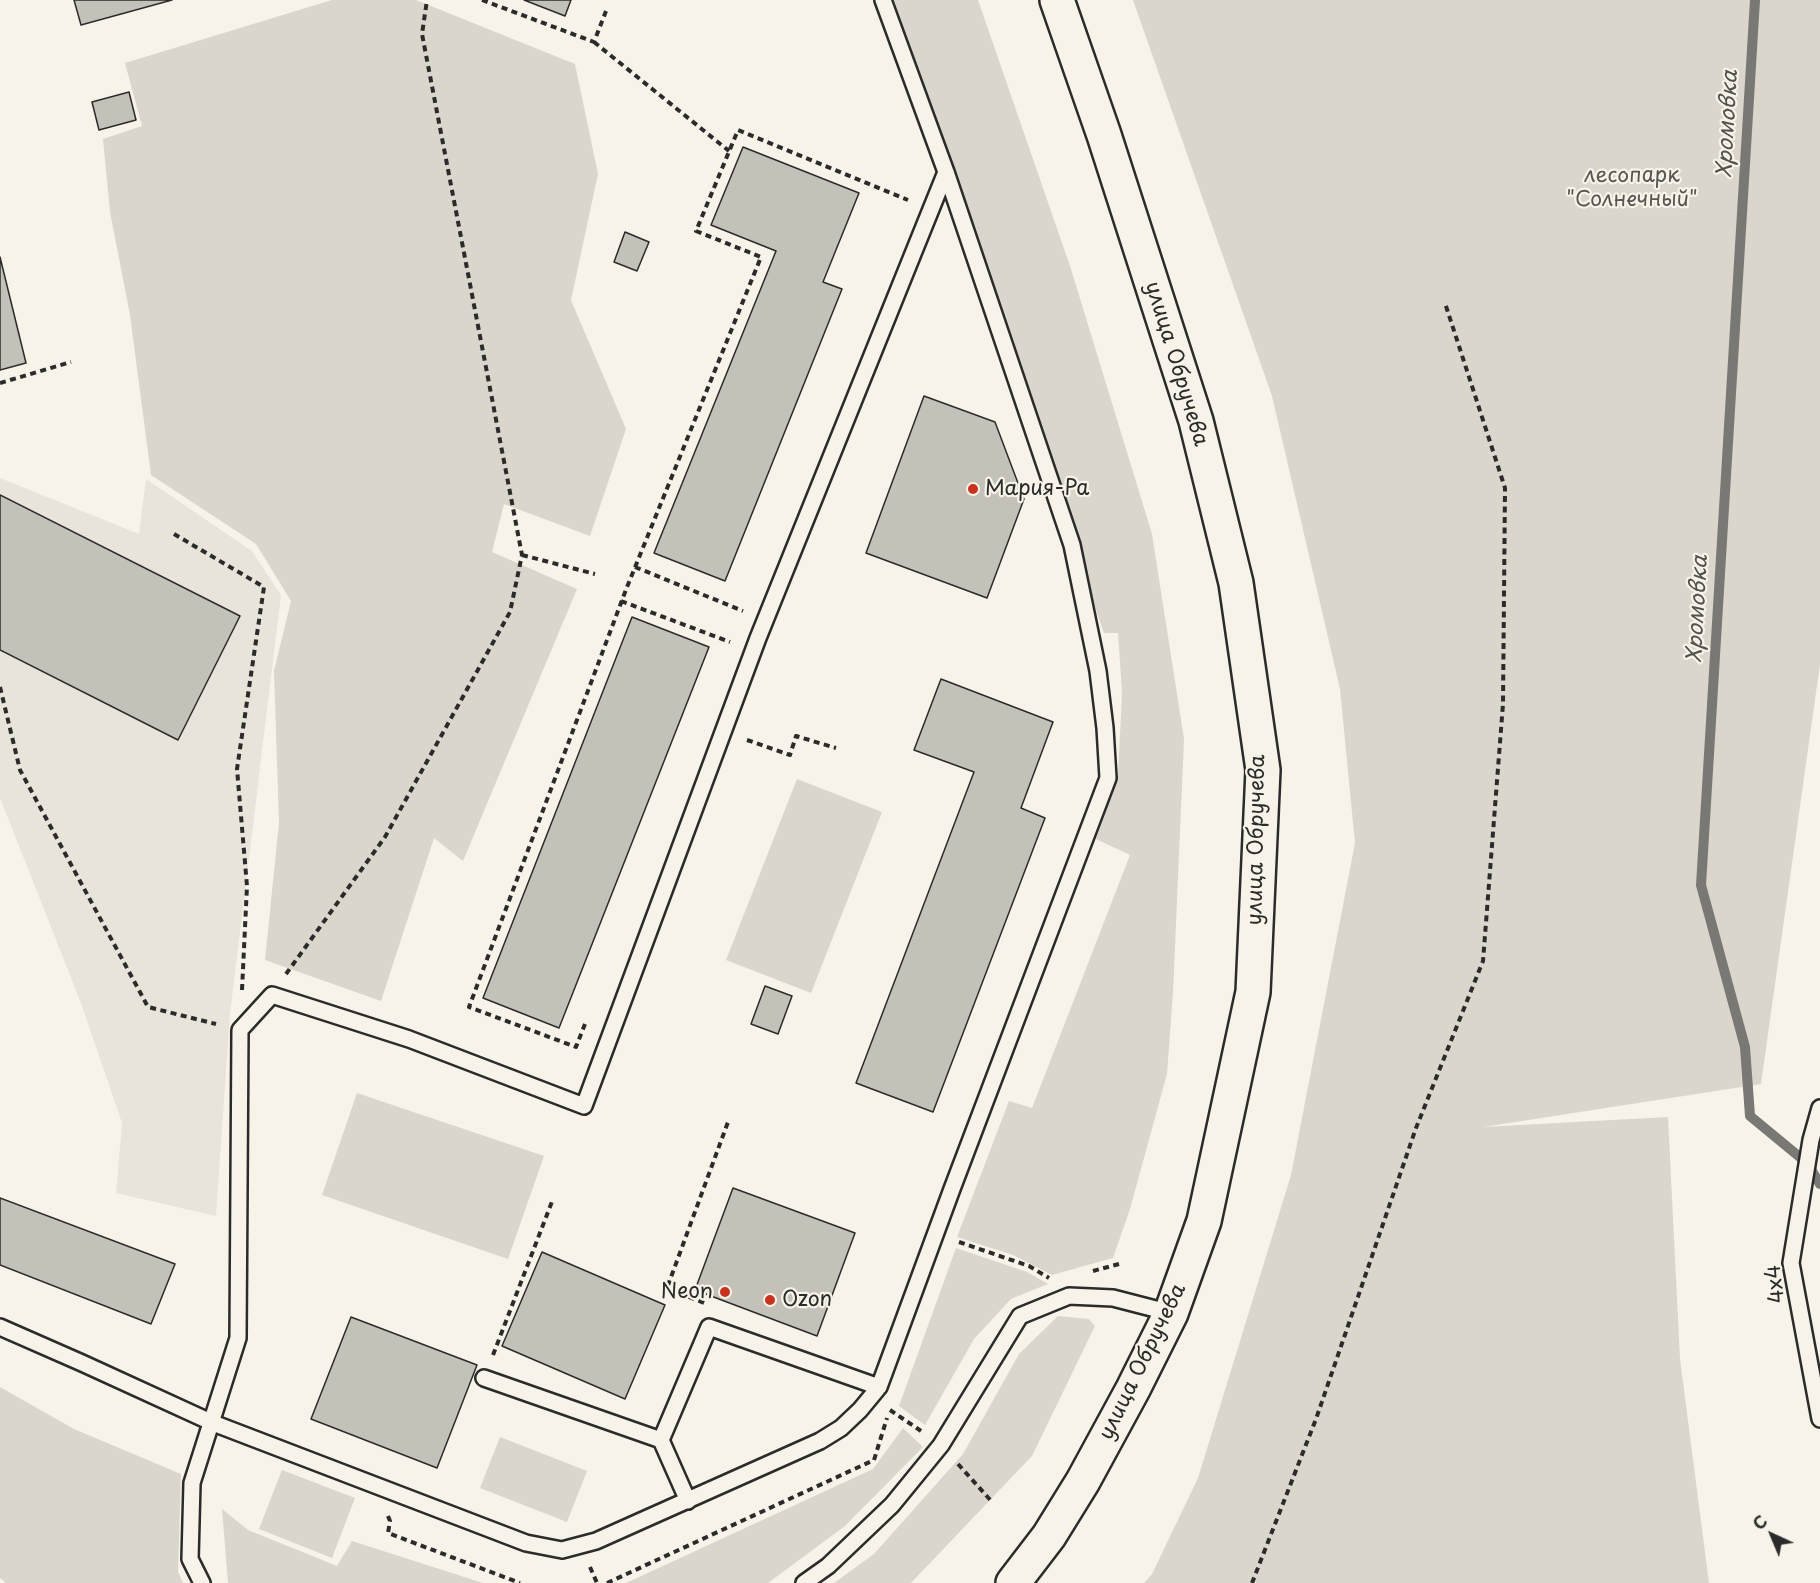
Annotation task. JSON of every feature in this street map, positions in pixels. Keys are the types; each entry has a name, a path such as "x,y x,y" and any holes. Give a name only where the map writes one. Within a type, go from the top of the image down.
{"street":[{"name":"улица Обручева","path":"1013,1583 1049,1536 1083,1481 1171,1313 1204,1221 1253,992 1263,770 1236,583 1196,421 1104,135 1057,0"}],"lane":[{"path":"0,1328 213,1423 526,1543 562,1550 596,1541 820,1442 841,1428 879,1387 951,1189 1108,778 1098,671 1072,545 946,172 883,0"},
{"path":"202,1583 190,1559 192,1484 238,1338 240,1030 272,995 409,1040 584,1106 758,638 946,172"},
{"name":"4x4","path":"1820,1108 1811,1140 1791,1263 1820,1419"},
{"path":"804,1583 828,1566 892,1505 941,1445 1020,1316 1069,1296 1113,1298 1171,1313"},
{"path":"661,1440 709,1327 879,1387"},
{"path":"484,1378 661,1440 688,1501"}],"path":[{"path":"272,995 385,837 510,612 522,555 422,34 428,0"},
{"path":"482,0 594,42 729,151"},
{"path":"594,42 606,11"},
{"path":"589,1015 576,1047 469,1007 621,602 760,257 696,231 738,130 917,204"},
{"path":"1252,1583 1316,1419 1416,1128 1483,961 1503,704 1505,488 1445,303"},
{"path":"0,383 71,362"},
{"path":"0,687 20,770 148,1007 240,1030 248,886 237,769 264,588 174,534"},
{"path":"522,555 595,574"},
{"path":"635,567 744,611"},
{"path":"621,602 733,643"},
{"path":"723,731 790,755 796,736 836,748"},
{"path":"684,1296 667,1288 728,1122"},
{"path":"484,1378 553,1199"},
{"path":"951,1239 1029,1266"}],"shaded area":[{"path":"0,478 139,534 146,479 252,551 281,595 230,1014 216,1216 116,1193 122,1123 81,1003 0,798"}],"green space":[{"path":"332,0 416,0 575,64 598,174 571,300 626,429 590,536 504,504 492,552 577,589 463,861 434,838 381,1001 265,960 279,823 274,671 291,601 256,544 151,475 130,315 110,212 103,139 142,126 125,63"},
{"path":"882,0 978,0 1071,269 1152,534 1184,739 1173,992 1167,1074 1130,1209 1113,1258 1052,1275 1013,1255 957,1237 1009,1101 1032,1108 1130,855 1096,839 1118,775 1122,693 1118,633 1104,633"},
{"name":"лесопарк \"Солнечный\"","path":"1133,0 1820,0 1820,664 1761,1084 1483,1127 1668,1117 1680,1359 1709,1583 1144,1583 1152,1574 1198,1478 1291,1175 1355,843 1340,689 1272,396"},
{"path":"797,779 882,812 811,993 726,960"},
{"path":"357,1093 544,1156 508,1259 322,1195"},
{"path":"956,1248 1027,1272 1048,1284 1011,1299 974,1339 925,1425 899,1406"},
{"path":"1058,1316 1089,1319 1095,1326 1032,1456 911,1583 834,1583 874,1554 963,1454 1019,1354"},
{"path":"0,1387 74,1429 181,1474 178,1572 183,1583 6,1583 0,1578"},
{"path":"903,1428 923,1447 845,1526 768,1583 626,1583 873,1469"},
{"path":"500,1437 587,1471 567,1522 480,1488"},
{"path":"282,1470 355,1498 332,1558 259,1529"},
{"path":"222,1509 248,1530 337,1566 352,1541 483,1583 228,1583"}],"building":[{"path":"74,0 172,0 81,25"},
{"path":"524,0 571,0 565,16"},
{"path":"129,92 136,120 99,130 92,102"},
{"path":"743,147 859,193 823,282 842,289 725,581 654,553 776,251 711,225"},
{"path":"625,232 649,242 637,271 614,262"},
{"path":"0,257 26,363 0,370"},
{"path":"924,396 995,422 1024,499 987,598 866,553"},
{"path":"0,495 240,616 178,740 0,650"},
{"path":"632,617 709,647 559,1028 483,998"},
{"path":"941,679 1053,722 1021,808 1045,818 933,1112 856,1083 974,772 914,750"},
{"path":"765,986 792,996 778,1034 751,1024"},
{"path":"733,1188 855,1233 817,1336 695,1290"},
{"path":"0,1198 175,1264 151,1324 0,1265"},
{"path":"542,1252 665,1305 625,1399 502,1346"},
{"path":"351,1317 477,1365 437,1468 311,1419"}],"waterway":[{"name":"Хромовка","path":"1755,0 1701,885 1745,1047 1750,1116 1807,1163 1820,1184"}],"place":[{"name":"Мария-Ра","path":"973,489"},
{"name":"Neon","path":"725,1292"},
{"name":"Ozon","path":"770,1300"}]}
